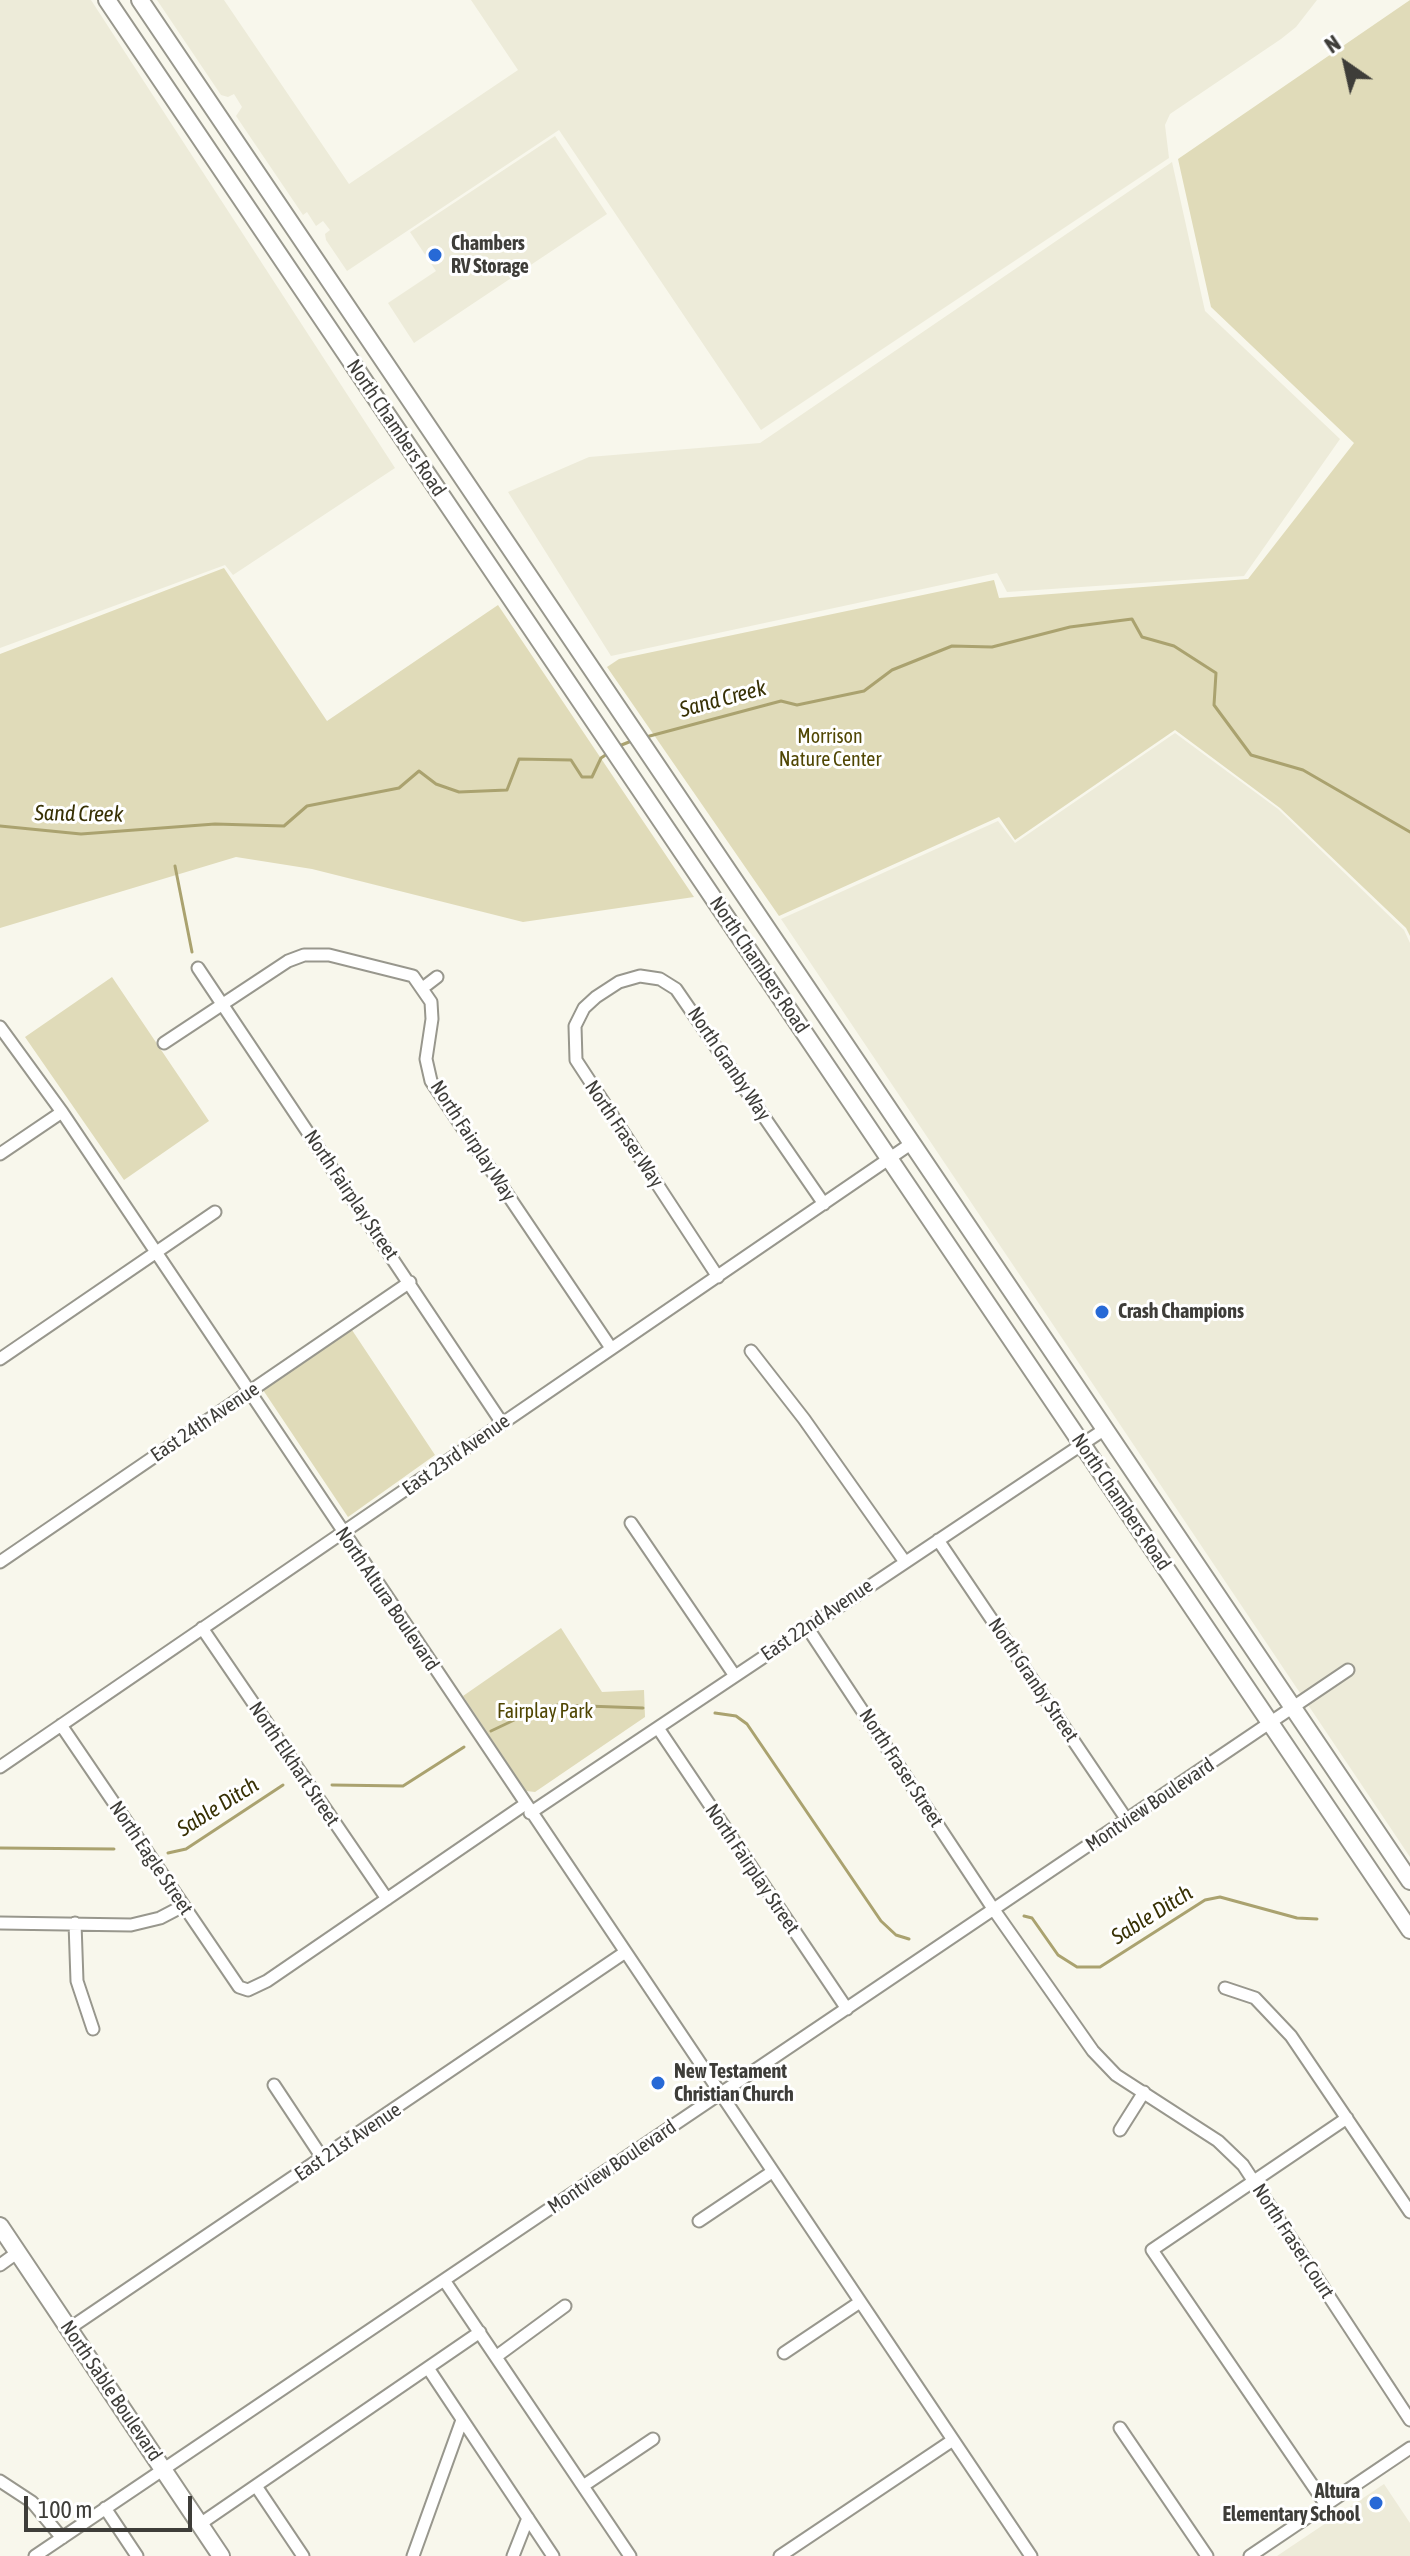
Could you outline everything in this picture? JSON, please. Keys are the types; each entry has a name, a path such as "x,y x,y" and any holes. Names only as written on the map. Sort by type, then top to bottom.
{"main road":[{"name":"North Chambers Road","path":"107,0 1410,1930"},
{"name":"North Chambers Road","path":"140,0 1410,1881"},
{"path":"193,129 217,116"},
{"path":"525,618 547,602"},
{"name":"North Sable Boulevard","path":"0,2226 221,2556"}],"street":[{"path":"164,1043 288,961 312,954 405,971 424,987 437,977"},
{"name":"North Fairplay Street","path":"198,968 502,1423"},
{"name":"North Granby Way","path":"605,990 640,976 660,979 676,989 824,1204"},
{"name":"North Fairplay Way","path":"424,987 433,1011 426,1059 431,1081 611,1348"},
{"name":"North Fraser Way","path":"605,990 588,1003 577,1020 573,1047 576,1060 718,1277"},
{"name":"North Altura Boulevard","path":"0,1027 62,1112 1031,2556"},
{"path":"0,1154 62,1112"},
{"name":"East 23rd Avenue","path":"0,1767 912,1143"},
{"path":"0,1359 215,1212"},
{"name":"East 24th Avenue","path":"0,1562 410,1282"},
{"path":"751,1351 804,1419 905,1562"},
{"name":"East 22nd Avenue","path":"242,1989 253,1989 267,1981 387,1899 658,1728 1105,1429"},
{"path":"631,1523 735,1676"},
{"name":"North Granby Street","path":"938,1540 1127,1820"},
{"name":"North Fraser Street","path":"807,1627 994,1910"},
{"name":"North Elkhart Street","path":"202,1628 387,1899"},
{"name":"Montview Boulevard","path":"35,2556 1348,1670"},
{"name":"North Eagle Street","path":"61,1725 242,1989"},
{"name":"North Fairplay Street","path":"658,1728 847,2009"},
{"path":"0,1923 146,1923 183,1906"},
{"name":"North Fraser Court","path":"994,1910 1102,2061 1235,2156 1410,2420"},
{"path":"75,1923 77,1981 93,2029"},
{"name":"East 21st Avenue","path":"70,2328 624,1953"},
{"path":"1225,1988 1248,1994 1274,2016 1410,2212"},
{"path":"274,2085 323,2159"},
{"path":"1120,2130 1144,2092"},
{"path":"1326,2505 1152,2250 1347,2118"},
{"path":"699,2221 772,2172"},
{"path":"0,2265 18,2252"},
{"path":"444,2280 630,2556"},
{"path":"784,2353 860,2302"},
{"path":"497,2356 565,2306"},
{"path":"200,2524 480,2332"},
{"path":"428,2368 553,2556"},
{"path":"413,2556 462,2420"},
{"path":"1120,2428 1207,2556"},
{"path":"583,2486 653,2439"},
{"path":"780,2556 953,2440"},
{"path":"1250,2556 1410,2448"},
{"path":"0,2481 32,2502 62,2538"},
{"path":"256,2486 303,2556"},
{"path":"105,2508 137,2556"},
{"path":"513,2556 528,2518"}],"shaded area":[{"path":"0,0 91,0 395,468 233,575 225,565 0,648"},
{"path":"157,0 224,0 349,184 518,70 471,0 1317,0 1296,27 1281,39 1170,114 1165,125 1169,158 761,430 559,130 347,271 326,240 325,234 330,230 323,221 316,226 307,212 303,215 236,116 242,107 234,94 228,97 221,95"},
{"path":"555,136 607,214 414,343 388,303 436,271 410,232"},
{"path":"1172,162 1205,311 1340,439 1244,576 1007,592 997,573 611,656 508,492 589,457 760,443"},
{"path":"1175,733 1278,809 1404,930 1410,943 1410,1857 781,919 998,821 1015,843"},
{"name":"Altura Elementary School","path":"1384,2484 1410,2523 1410,2556 1277,2556"}],"green space":[{"name":"Morrison Nature Center","path":"1410,0 1410,936 1406,928 1280,808 1175,730 1015,840 999,817 779,916 607,667 619,659 994,580 999,598 1248,579 1354,443 1211,307 1178,159"},
{"path":"224,568 327,721 498,605 694,897 523,922 312,869 236,857 0,928 0,654"},
{"path":"112,977 209,1121 124,1180 25,1037"},
{"path":"352,1330 435,1455 348,1517 263,1390"},
{"name":"Fairplay Park","path":"561,1628 602,1692 644,1690 645,1717 535,1792 526,1791 463,1696"}],"waterway":[{"name":"Sand Creek","path":"646,737 781,701 797,705 864,691 892,670 952,646 992,647 1070,627 1132,619 1142,637 1174,646 1216,673 1214,705 1251,755 1303,770 1410,832"},
{"name":"Sand Creek","path":"619,746 634,740"},
{"name":"Sand Creek","path":"0,826 81,834 215,824 284,826 307,806 399,788 419,771 436,784 459,792 507,790 519,759 571,760 582,777 592,777 601,758 610,752"},
{"path":"175,866 192,952"},
{"name":"Sable Ditch","path":"491,1731 531,1712 558,1705 643,1708"},
{"name":"Sable Ditch","path":"715,1713 736,1716 747,1724 881,1921 896,1935 909,1939"},
{"name":"Sable Ditch","path":"332,1785 403,1786 464,1747"},
{"name":"Sable Ditch","path":"168,1853 186,1849 283,1785"},
{"name":"Sable Ditch","path":"0,1848 114,1849"},
{"name":"Sable Ditch","path":"1024,1916 1032,1918 1058,1955 1077,1967 1100,1967 1205,1900 1220,1897 1297,1918 1317,1919"}],"place":[{"name":"Chambers RV Storage","path":"435,255"},
{"name":"Crash Champions","path":"1102,1312"},
{"name":"New Testament Christian Church","path":"658,2083"},
{"name":"Altura Elementary School","path":"1376,2503"}]}
